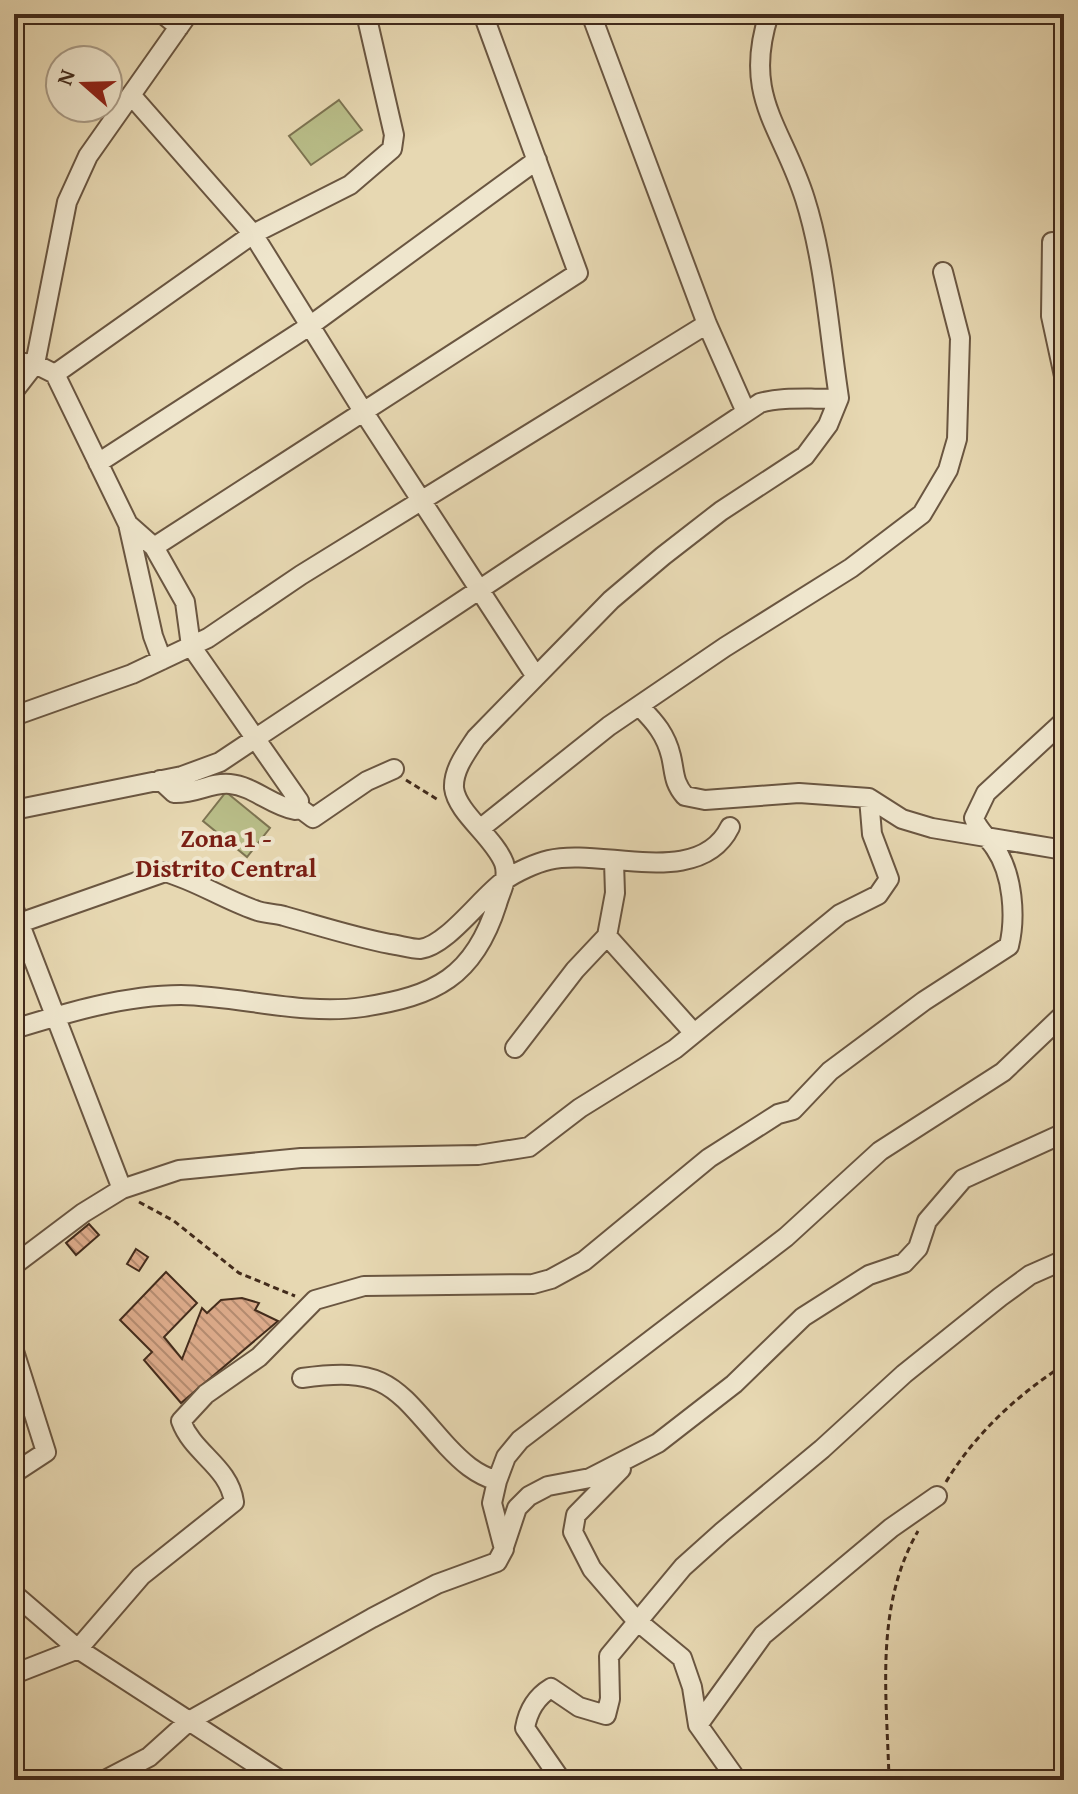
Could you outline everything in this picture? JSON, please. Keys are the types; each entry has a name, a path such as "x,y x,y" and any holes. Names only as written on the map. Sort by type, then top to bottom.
{"street":[{"path":"14,391 35,364 67,202 88,156 183,20 163,14"},
{"path":"55,374 253,234 350,185 392,149 394,135 366,14"},
{"path":"154,547 578,273 483,14"},
{"path":"591,14 707,324 746,412"},
{"path":"14,1029 56,1016 144,998 180,995 348,1010 394,1003 431,989 466,968 487,932 506,879 505,865 481,828 459,802 454,786 459,765 476,738 611,600 721,511 805,456 828,425 839,398 805,199 760,93 758,61 769,14"},
{"path":"131,95 253,234 363,411 535,675"},
{"path":"98,463 311,325 537,160"},
{"path":"1052,242 1051,316 1064,376"},
{"path":"481,828 539,779 725,647 840,576 922,514 948,470 957,439 960,338 943,272"},
{"path":"14,716 132,674 191,646 707,324"},
{"path":"14,362 35,364 55,374 128,524 153,636 162,660"},
{"path":"14,810 160,780 220,762 746,412 773,400 800,402 839,398"},
{"path":"128,524 154,547 185,602 191,646 253,739 295,791 299,801 295,810 278,807 233,784 213,785 193,794 174,793 160,780"},
{"path":"641,708 660,728 671,756 674,782 685,796 705,800 799,793 869,798 917,824 1064,850"},
{"path":"14,1674 78,1649 141,1576 224,1514 234,1502 232,1485 194,1446 181,1421 206,1394 259,1357 315,1300 364,1286 533,1284 551,1279 584,1261 709,1158 778,1114 793,1110 830,1071 924,1001 1009,946 1012,905 1003,862 974,818 986,793 1064,721"},
{"path":"297,806 313,818 367,781 394,769"},
{"path":"14,1265 83,1213 122,1189 179,1170 301,1158 478,1155 529,1147 580,1108 675,1049 840,914 878,895 889,879 872,834 869,798"},
{"path":"122,1189 16,919 165,872 191,879 257,911 348,937 422,949 446,935 506,879 547,860 577,856 614,862 658,863 698,856 724,840 730,827"},
{"path":"515,1048 575,970 607,936 615,893 614,862"},
{"path":"607,936 693,1032"},
{"path":"504,1549 492,1503 506,1457 520,1440 786,1237 880,1151 1003,1072 1064,1014"},
{"path":"105,1780 149,1757 189,1721 437,1584 497,1562 517,1508 529,1496 548,1486 590,1478 629,1461 679,1429 734,1384 803,1317 869,1275 904,1263 918,1248 927,1221 963,1179 1064,1133"},
{"path":"561,1780 525,1728 527,1715 541,1694 551,1688 579,1707 606,1715 610,1699 609,1656 683,1567 904,1374 1030,1275 1064,1260"},
{"path":"14,1351 46,1452 14,1473"},
{"path":"302,1378 342,1373 393,1386 464,1464 497,1481"},
{"path":"629,1461 576,1515 573,1532 592,1569 636,1620 682,1658 692,1687 698,1725 737,1780"},
{"path":"698,1725 763,1635 891,1528 937,1496"},
{"path":"14,1594 78,1649 280,1780"}],"path":[{"path":"394,769 448,805 459,802"},
{"path":"122,1189 147,1208 174,1221 239,1273 277,1291 315,1300"},
{"path":"937,1496 959,1460 994,1422 1064,1365"},
{"path":"889,1780 885,1652 888,1617 900,1573 922,1524"}],"green space":[{"path":"339,100 362,130 311,165 289,136"},
{"path":"226,792 270,828 247,857 203,821"}],"building":[{"path":"89,1224 99,1235 76,1255 66,1243"},
{"path":"136,1249 148,1257 139,1271 127,1264"},
{"path":"166,1272 197,1303 164,1337 182,1359 202,1308 207,1313 221,1300 242,1298 259,1303 255,1310 278,1321 181,1403 144,1360 152,1352 120,1320"}],"district":[{"name":"Zona 1 - Distrito Central","path":"226,852"}]}
